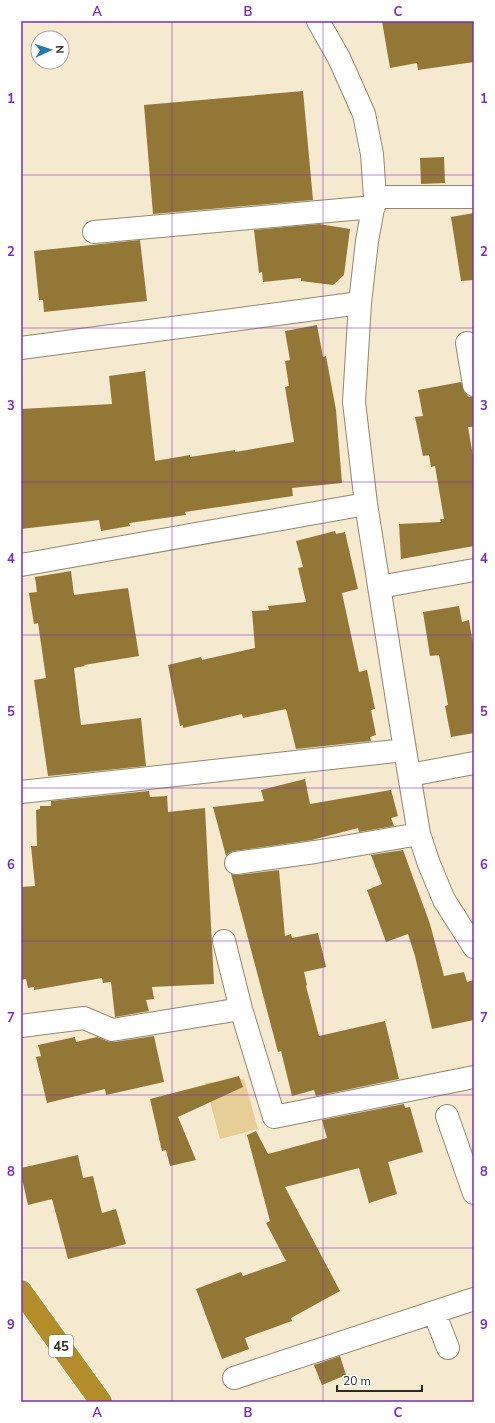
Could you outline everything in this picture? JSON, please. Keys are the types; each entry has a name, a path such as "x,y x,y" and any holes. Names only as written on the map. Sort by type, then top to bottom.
{"highway":[{"name":"45","path":"21,1291 101,1402"}],"street":[{"path":"318,21 339,58 364,114 372,154 374,202 367,241 360,303 354,402 366,504 419,834 444,900 474,947"},
{"path":"94,232 374,202 474,197"},
{"path":"21,348 360,303"},
{"path":"467,343 474,385"},
{"path":"21,565 366,504"},
{"path":"379,587 474,570"},
{"path":"21,792 405,750"},
{"path":"410,775 474,763"},
{"path":"236,862 315,852 419,834"},
{"path":"224,940 241,1009 274,1117 474,1077"},
{"path":"21,1026 84,1018 112,1030 241,1009"},
{"path":"447,1116 474,1193"},
{"path":"234,1378 474,1299"},
{"path":"434,1312 448,1348"}],"shaded area":[{"path":"244,1079 258,1129 220,1139 205,1083"}],"building":[{"path":"382,21 474,21 474,62 418,70 417,63 390,68"},
{"path":"303,91 313,200 153,214 144,105"},
{"path":"444,157 445,183 421,184 420,158"},
{"path":"474,213 474,280 461,281 451,217"},
{"path":"319,224 350,229 344,275 333,285 301,281 301,278 263,282 262,272 259,273 254,230"},
{"path":"140,240 147,301 44,312 43,300 39,300 34,251"},
{"path":"317,325 323,357 326,356 336,410 342,483 292,488 293,496 185,512 186,515 129,523 130,526 101,531 99,520 21,529 21,409 112,404 109,376 145,371 155,461 190,455 190,457 235,450 235,452 294,442 285,387 289,386 285,361 290,360 285,331"},
{"path":"461,382 465,393 469,397 474,397 474,427 468,427 474,462 474,546 401,559 399,524 441,522 440,519 444,519 435,466 431,467 429,455 423,456 415,417 423,416 418,390"},
{"path":"335,531 336,534 345,532 358,589 342,593 359,672 367,670 375,709 371,710 376,735 370,737 371,741 296,749 286,709 243,718 242,714 183,728 183,725 180,726 168,665 201,657 202,660 255,648 252,611 269,610 268,606 306,602 298,568 303,567 296,541"},
{"path":"71,571 74,595 128,588 139,656 74,668 81,725 141,718 146,766 48,776 34,680 46,678 38,623 34,624 29,593 37,592 35,577"},
{"path":"459,606 462,622 469,620 474,650 474,733 451,737 445,706 448,705 439,655 430,656 423,612"},
{"path":"305,779 310,804 391,790 398,816 391,818 394,826 359,832 358,828 312,840 234,851 226,856 213,807 264,801 261,790"},
{"path":"149,791 150,797 167,796 168,812 205,808 214,984 152,987 154,999 146,1000 149,1011 115,1017 111,982 103,983 102,978 34,990 34,987 28,988 26,979 21,980 21,887 35,886 31,846 37,846 36,810 40,809 40,806 51,806 51,801"},
{"path":"403,850 430,924 444,976 464,972 467,982 474,980 474,1020 432,1029 415,956 408,934 386,942 367,890 382,884 371,855"},
{"path":"279,870 285,936 291,934 292,938 318,933 326,967 304,972 306,986 319,1036 385,1021 399,1079 316,1096 314,1090 292,1096 281,1051 278,1052 231,874 238,875"},
{"path":"154,1036 164,1082 106,1095 105,1089 47,1103 36,1057 41,1056 38,1045 75,1037 76,1042 97,1037 114,1042"},
{"path":"239,1076 243,1087 178,1117 196,1160 170,1166 166,1150 162,1151 150,1099"},
{"path":"404,1104 405,1108 410,1107 423,1152 388,1162 397,1194 369,1203 359,1168 285,1187 340,1291 291,1318 292,1321 245,1338 249,1349 222,1359 196,1289 241,1272 243,1276 286,1261 266,1223 270,1221 247,1135 256,1131 268,1154 327,1138 322,1120"},
{"path":"78,1155 83,1178 93,1176 102,1213 116,1209 126,1244 68,1259 52,1199 28,1205 21,1168"},
{"path":"340,1356 346,1375 322,1385 314,1365"}]}
